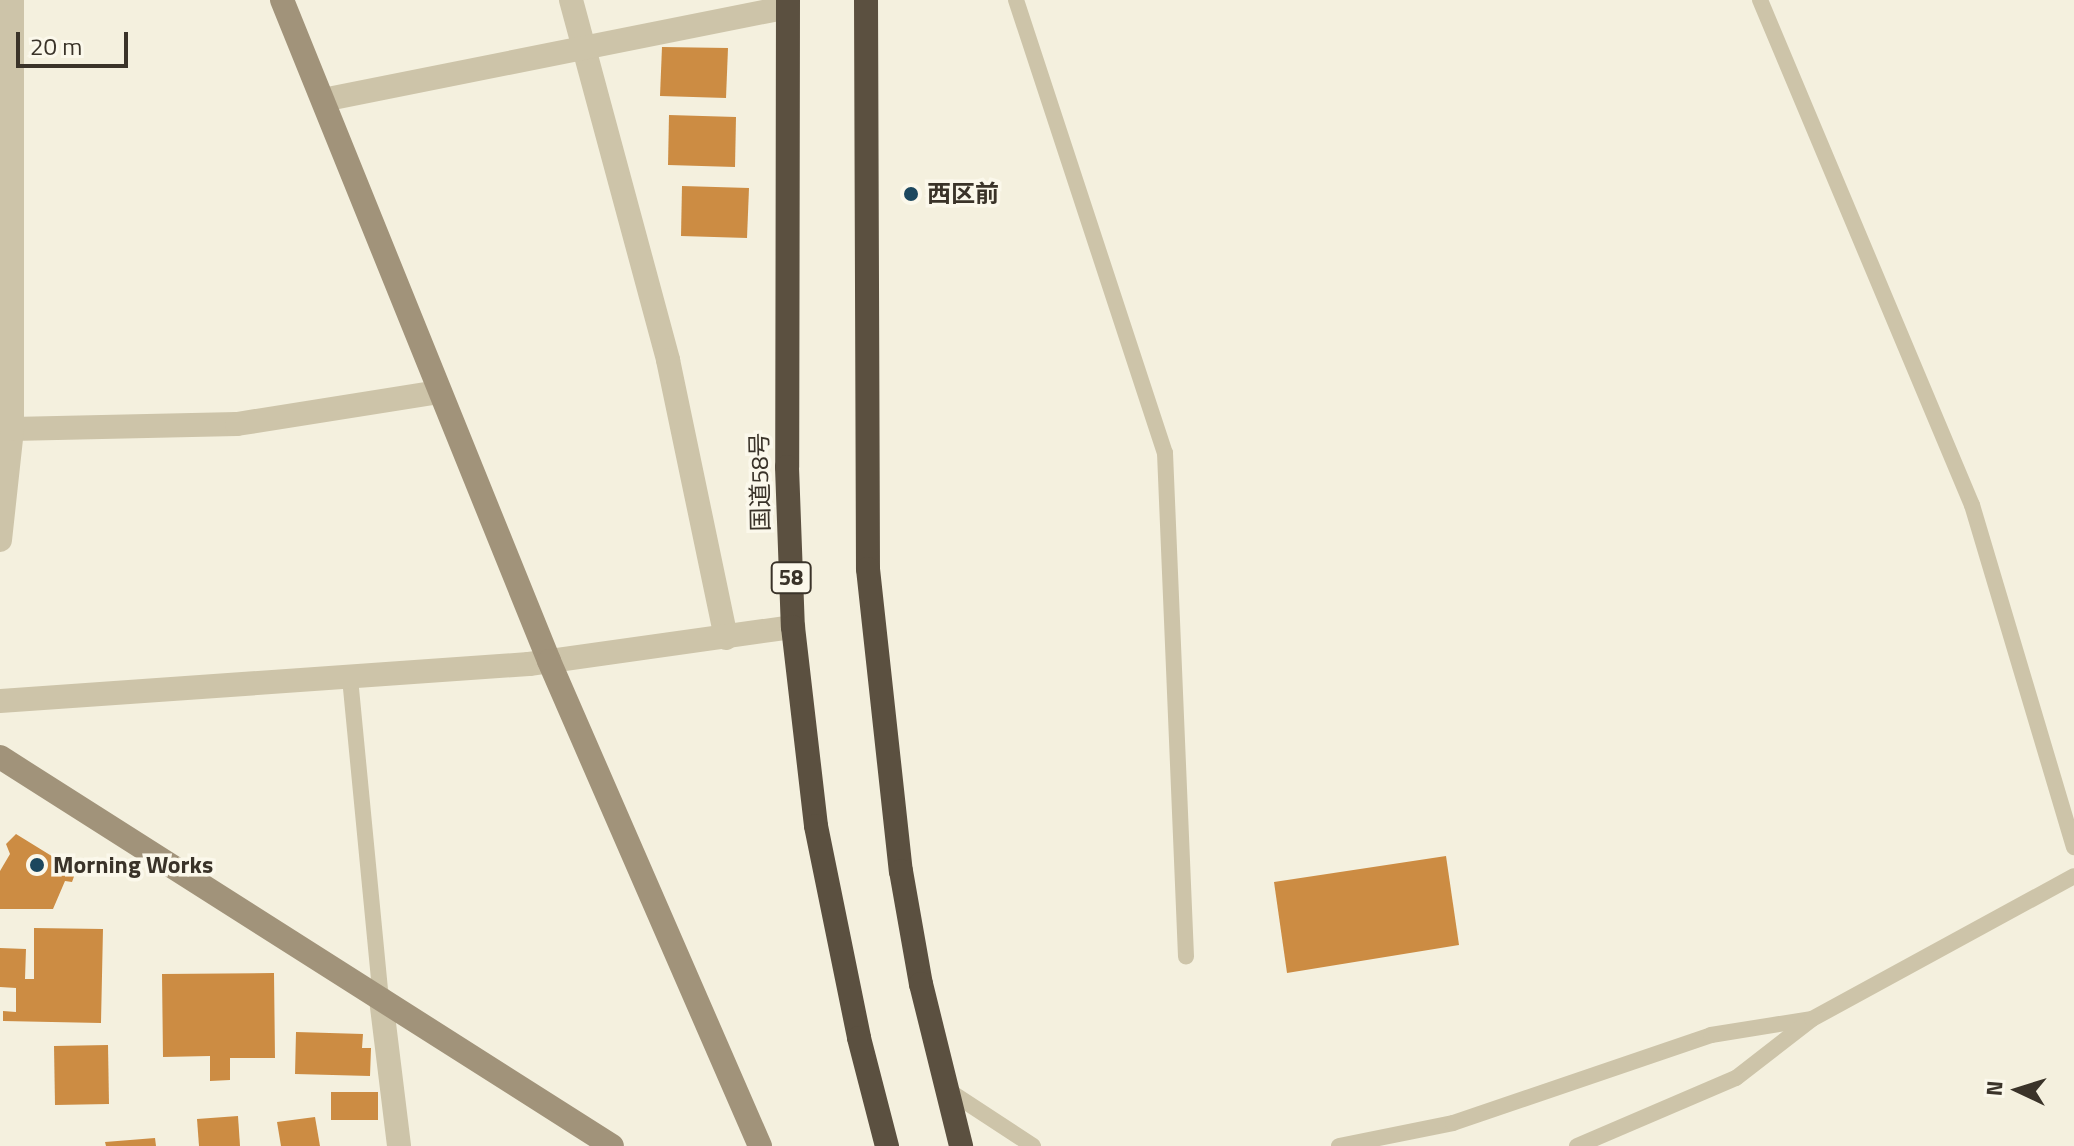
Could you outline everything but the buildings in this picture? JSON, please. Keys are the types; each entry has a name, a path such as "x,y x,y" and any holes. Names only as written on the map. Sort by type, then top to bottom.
{"highway":[{"path":"866,0 868,569 901,871 946,1089 961,1146"},
{"name":"国道58号","path":"788,4 787,467 793,627 816,826 859,1038 887,1146"}],"street":[{"path":"0,540 12,429 7,198 12,0"},
{"path":"282,0 549,661 760,1146"},
{"path":"571,0 587,47 668,360 726,638"},
{"path":"323,100 788,4"},
{"path":"12,429 237,424 439,392"},
{"path":"0,701 350,678 549,661 793,627"},
{"path":"0,757 612,1146"},
{"path":"381,999 399,1146"}],"lane":[{"path":"1016,0 1165,453 1186,957"},
{"path":"1760,0 1972,505 2074,847"},
{"path":"350,678 381,999"},
{"path":"1577,1146 1736,1078 1812,1019 2074,876"},
{"path":"1339,1146 1453,1123 1711,1035 1812,1019"},
{"path":"946,1089 1033,1146"}],"place":[{"name":"西区前","path":"911,194"},
{"name":"Morning Works","path":"37,865"}]}
